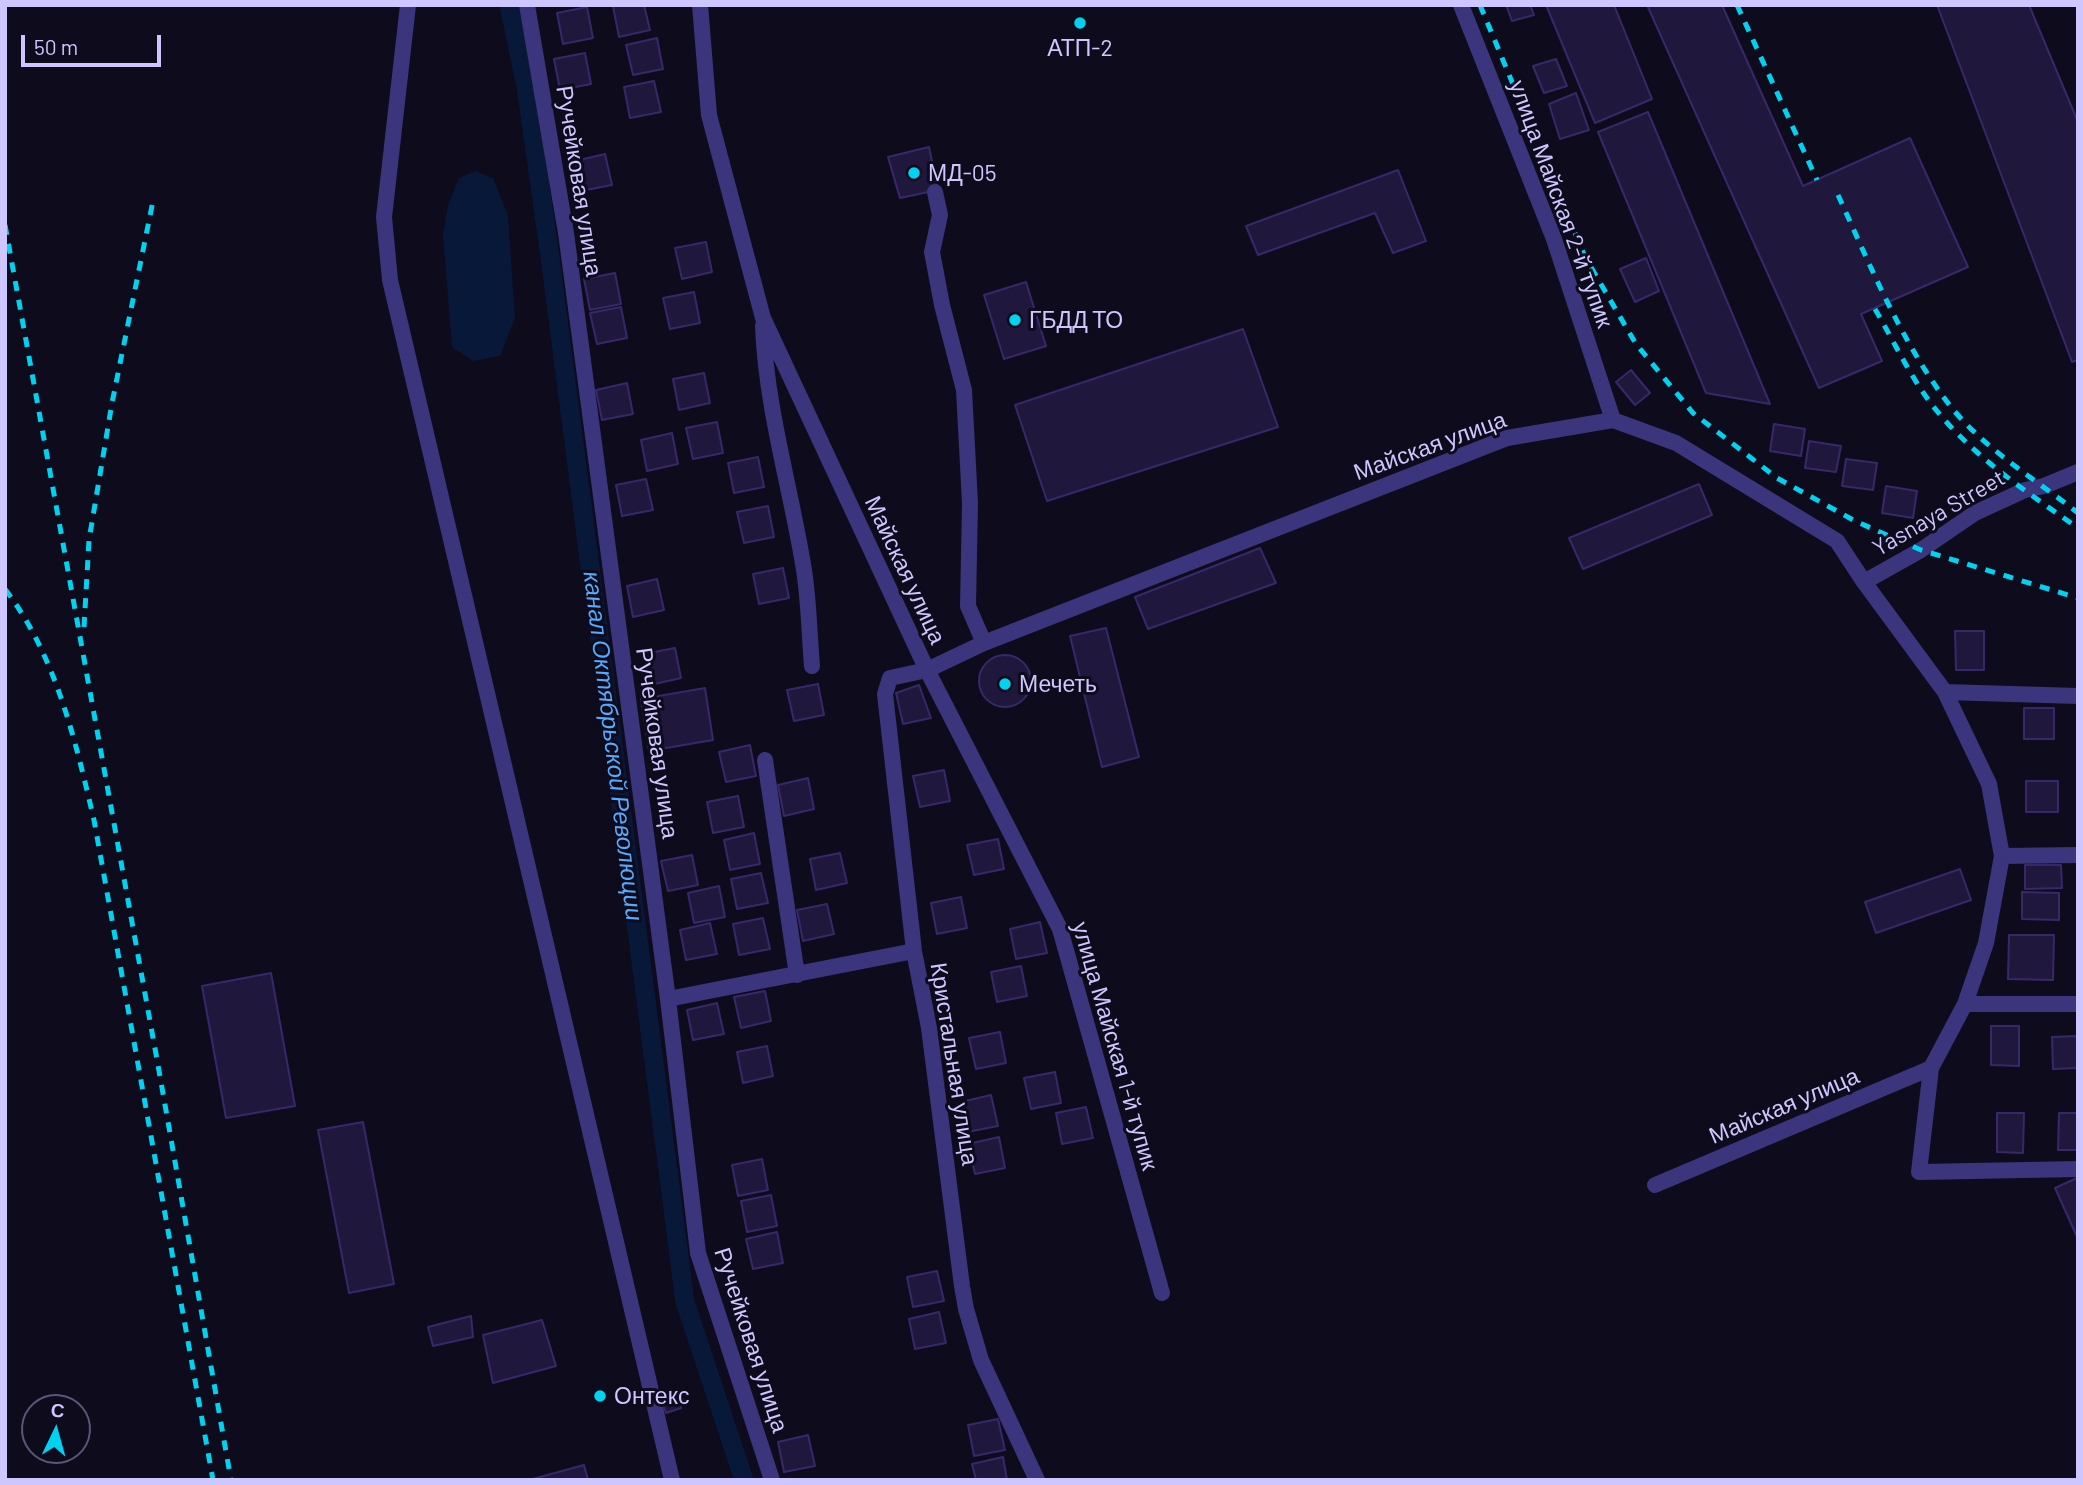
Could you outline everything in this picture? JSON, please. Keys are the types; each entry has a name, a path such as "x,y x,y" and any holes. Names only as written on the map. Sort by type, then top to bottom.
{"street":[{"path":"408,5 384,217 390,280 672,1480"},
{"name":"Ручейковая улица","path":"527,5 566,233 668,999 698,1253 772,1480"},
{"name":"Майская улица","path":"700,5 709,115 762,318 926,670 984,643 1507,438 1613,420 1676,443 1837,541 1945,692 1989,784 2001,856 1986,943 1965,1004 1931,1068 1919,1172 2078,1169"},
{"name":"улица Майская 2-й тупик","path":"1461,5 1554,239 1613,420"},
{"path":"934,192 940,215 932,252 942,306 964,390 970,503 968,606 984,643"},
{"name":"Майская улица","path":"762,318 764,361 804,567 812,666"},
{"name":"Yasnaya Street","path":"1864,582 1921,550 1975,513 2025,490 2044,486 2078,472"},
{"name":"Кристальная улица","path":"926,670 890,678 886,694 914,951 929,1028 966,1309 981,1360 1037,1480"},
{"name":"улица Майская 1-й тупик","path":"926,670 1060,929 1162,1293"},
{"path":"1945,692 2078,696"},
{"path":"765,760 797,975"},
{"path":"2001,856 2078,855"},
{"path":"668,999 914,951"},
{"path":"1965,1004 2078,1004"},
{"name":"Майская улица","path":"1655,1185 1931,1068"}],"water":[{"path":"475,171 493,178 508,216 515,318 500,356 473,361 452,347 443,235 448,205 459,178"}],"building":[{"path":"644,5 650,30 619,37 613,6"},
{"path":"1506,5 1530,5 1534,15 1512,21"},
{"path":"1546,5 1614,5 1652,99 1595,123"},
{"path":"1647,5 1722,5 1803,186 1910,138 1968,267 1861,314 1882,361 1819,388"},
{"path":"1937,5 2029,5 2078,122 2078,360 2072,362"},
{"path":"587,7 593,38 563,44 557,13"},
{"path":"657,38 663,69 633,75 626,45"},
{"path":"585,53 591,84 560,90 554,59"},
{"path":"1556,59 1567,86 1544,93 1533,66"},
{"path":"654,81 661,112 630,118 624,87"},
{"path":"1576,93 1589,130 1560,139 1549,104"},
{"path":"1648,112 1770,404 1706,393 1598,132"},
{"name":"МД-05","path":"929,147 938,190 900,198 888,157"},
{"path":"605,154 612,185 581,191 575,161"},
{"path":"1398,170 1426,241 1393,253 1375,213 1258,255 1246,226"},
{"path":"706,242 712,272 682,279 675,248"},
{"path":"1646,258 1659,291 1635,302 1620,269"},
{"path":"615,273 621,304 590,310 584,279"},
{"name":"ГБДД ТО","path":"1026,282 1046,346 1004,359 984,295"},
{"path":"694,292 700,323 670,329 663,298"},
{"path":"621,307 627,338 597,344 590,313"},
{"path":"1243,329 1278,427 1047,501 1015,405"},
{"path":"1631,370 1650,393 1635,405 1616,382"},
{"path":"704,373 710,403 679,410 673,379"},
{"path":"627,383 633,414 602,420 596,390"},
{"path":"717,422 723,453 693,459 686,428"},
{"path":"1774,424 1805,429 1801,456 1770,451"},
{"path":"672,433 678,464 647,471 641,440"},
{"path":"1809,441 1841,446 1836,472 1805,468"},
{"path":"758,457 764,487 734,493 728,463"},
{"path":"1846,459 1877,463 1873,490 1842,486"},
{"path":"646,479 653,510 622,516 616,485"},
{"path":"1699,484 1712,515 1583,569 1569,538"},
{"path":"1886,486 1917,491 1913,518 1882,513"},
{"path":"768,506 774,537 744,543 737,512"},
{"path":"1260,548 1276,583 1148,629 1135,597"},
{"path":"783,568 789,598 759,604 753,574"},
{"path":"657,579 664,610 633,617 627,586"},
{"path":"1106,628 1139,757 1102,767 1070,636"},
{"path":"1955,631 1984,631 1984,670 1956,670"},
{"path":"675,648 681,678 650,685 644,654"},
{"name":"Мечеть","path":"1005,655 1015,657 1023,663 1029,671 1029,691 1023,699 1015,705 1005,707 995,705 987,699 981,691 979,681 981,671 987,663 995,657"},
{"path":"818,684 824,715 794,721 787,690"},
{"path":"919,685 931,718 903,724 896,693"},
{"path":"705,688 713,740 649,751 641,699"},
{"path":"2024,708 2054,708 2054,739 2024,739"},
{"path":"750,745 756,776 726,782 719,752"},
{"path":"944,770 950,801 920,807 913,776"},
{"path":"808,778 814,809 784,816 778,785"},
{"path":"2026,781 2058,781 2058,812 2026,812"},
{"path":"738,796 744,827 713,833 707,802"},
{"path":"754,833 760,864 730,870 724,840"},
{"path":"998,839 1004,869 974,875 967,845"},
{"path":"840,853 847,883 816,890 810,859"},
{"path":"692,855 698,885 668,891 661,861"},
{"path":"2025,865 2061,865 2062,888 2025,889"},
{"path":"1960,869 1971,900 1876,933 1865,902"},
{"path":"761,873 768,903 737,909 731,879"},
{"path":"719,886 725,917 694,923 688,893"},
{"path":"2022,892 2059,893 2059,920 2022,919"},
{"path":"961,897 967,928 937,934 931,903"},
{"path":"827,904 834,934 803,941 797,910"},
{"path":"763,918 770,949 739,955 733,924"},
{"path":"1040,922 1047,953 1016,959 1010,929"},
{"path":"710,923 717,954 686,960 680,930"},
{"path":"2009,935 2054,935 2053,980 2008,979"},
{"path":"1021,966 1027,996 997,1002 991,972"},
{"path":"271,973 295,1106 226,1118 202,986"},
{"path":"765,991 771,1021 741,1028 734,997"},
{"path":"717,1003 724,1034 693,1040 687,1010"},
{"path":"1991,1026 2019,1026 2019,1066 1991,1065"},
{"path":"1000,1032 1006,1063 976,1069 969,1038"},
{"path":"2078,1036 2078,1068 2053,1069 2052,1037"},
{"path":"767,1046 773,1076 743,1083 737,1052"},
{"path":"1055,1072 1061,1103 1031,1109 1024,1078"},
{"path":"991,1095 998,1126 967,1132 961,1102"},
{"path":"1086,1107 1093,1138 1062,1144 1056,1113"},
{"path":"1997,1113 2024,1113 2023,1153 1997,1152"},
{"path":"2059,1113 2078,1113 2078,1150 2058,1150"},
{"path":"363,1122 394,1284 349,1293 318,1130"},
{"path":"999,1137 1005,1168 975,1174 968,1144"},
{"path":"762,1159 768,1190 738,1196 732,1165"},
{"path":"2077,1178 2078,1181 2078,1239 2055,1188"},
{"path":"771,1195 777,1226 747,1232 741,1201"},
{"path":"777,1232 783,1263 753,1269 746,1239"},
{"path":"937,1271 944,1301 913,1307 907,1277"},
{"path":"939,1312 946,1343 915,1349 909,1319"},
{"path":"471,1316 473,1337 433,1346 428,1327"},
{"path":"542,1320 556,1366 493,1383 483,1335"},
{"path":"675,1391 681,1408 666,1413 660,1397"},
{"path":"998,1419 1005,1450 974,1456 968,1425"},
{"path":"808,1435 815,1466 784,1472 778,1442"},
{"path":"1003,1457 1007,1480 976,1480 972,1464"},
{"path":"584,1465 588,1480 529,1480"}],"waterway":[{"name":"канал Октябрьской Революции","path":"509,5 526,87 550,257 685,1302 744,1480"}],"railway":[{"path":"1480,5 1585,257 1636,344 1693,413 1777,478 1855,521 1921,550 2078,598"},
{"path":"1737,5 1817,180"},
{"path":"1838,195 1902,331 1933,383 1951,407 1995,450 2078,513"},
{"path":"84,627 89,540 112,403 153,201"},
{"path":"5,225 231,1480"},
{"path":"1875,309 1913,376 1942,418 1997,469 2078,528"},
{"path":"5,589 23,615 51,670 71,729 94,820 213,1480"}],"place":[{"name":"АТП-2","path":"1080,23"},
{"name":"МД-05","path":"914,173"},
{"name":"ГБДД ТО","path":"1015,320"},
{"name":"Мечеть","path":"1005,684"},
{"name":"Онтекс","path":"600,1396"}]}
